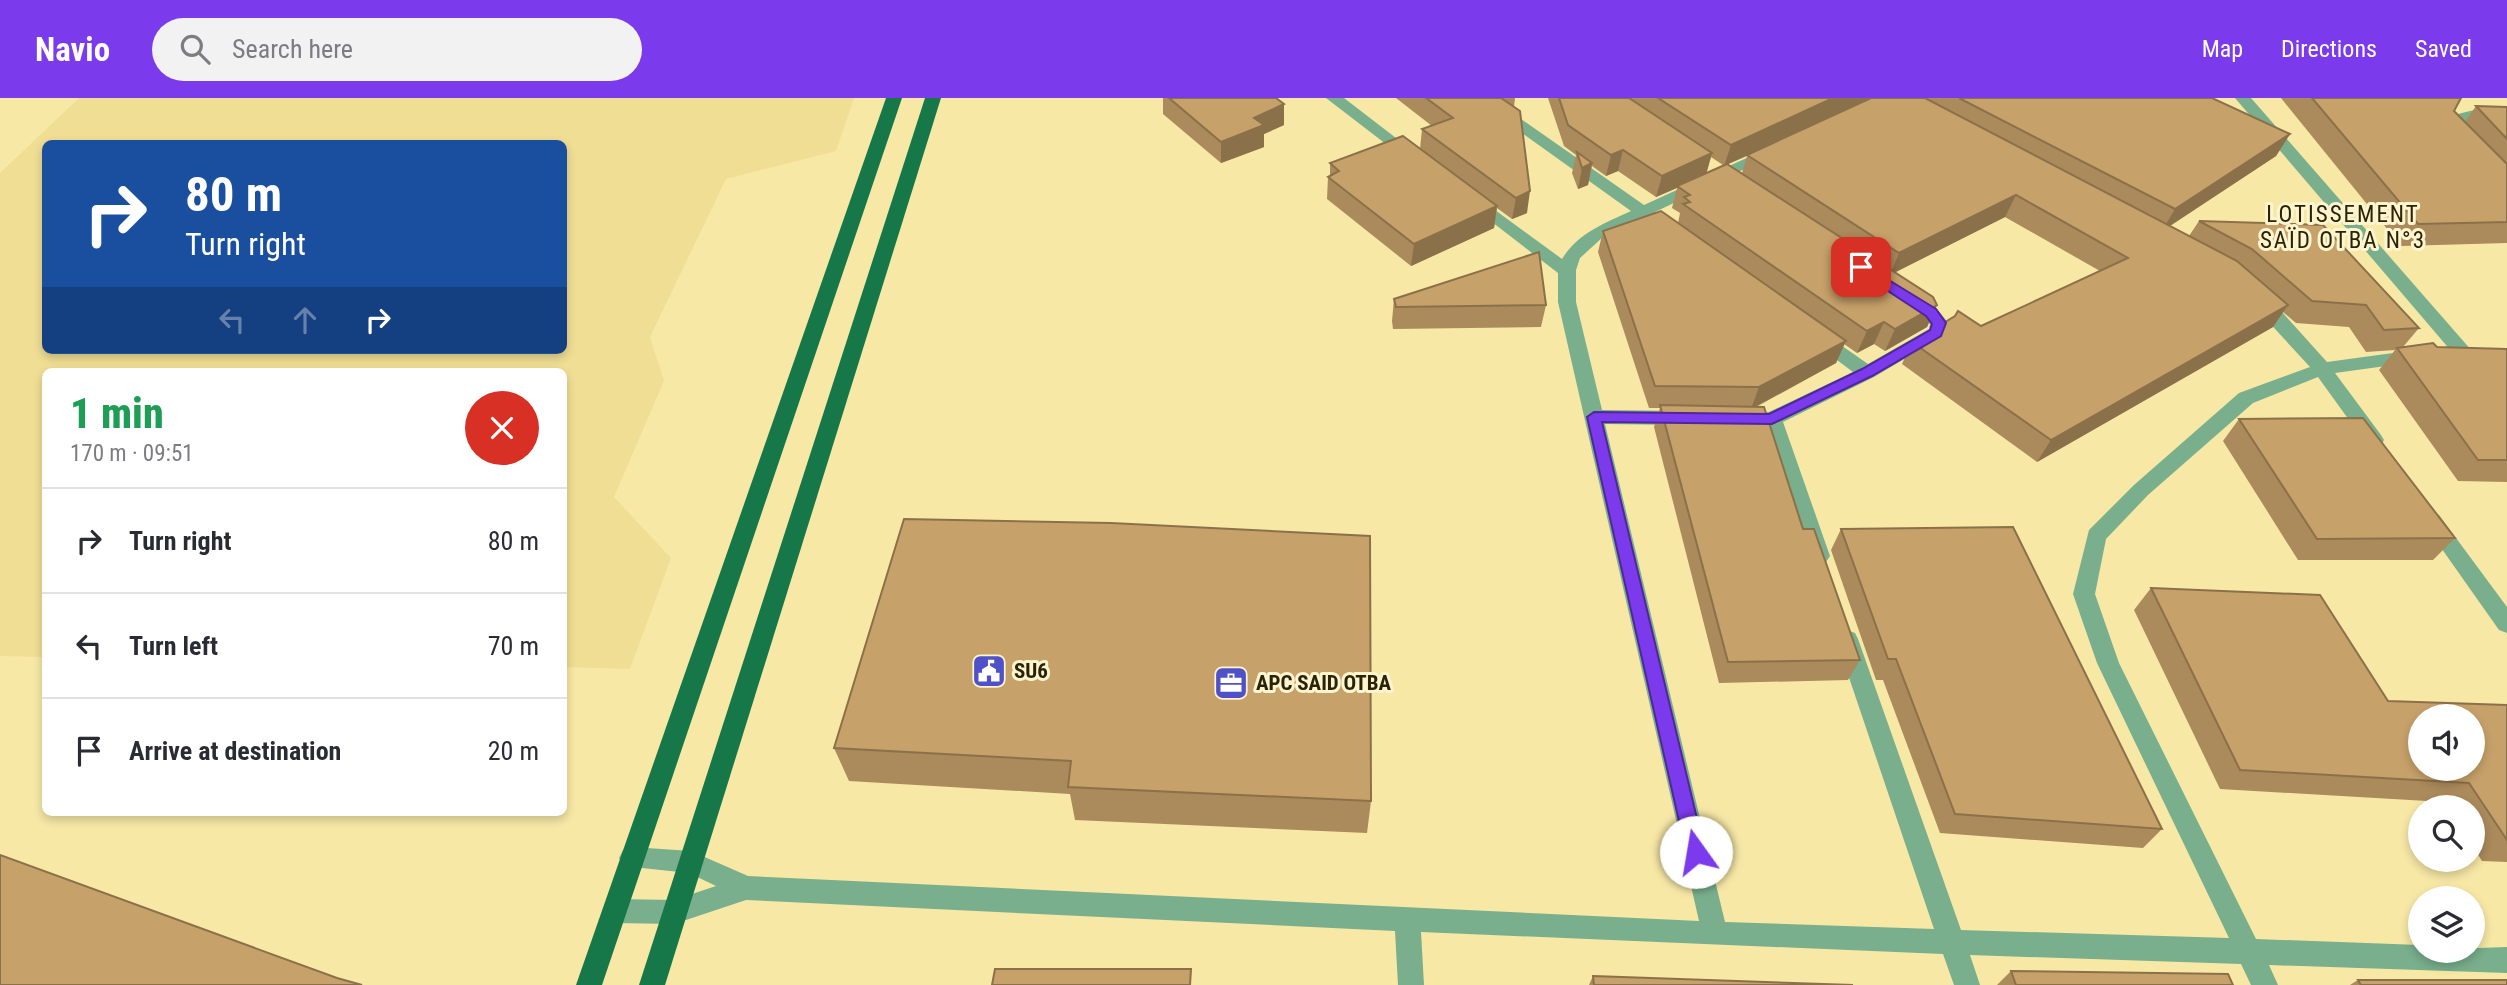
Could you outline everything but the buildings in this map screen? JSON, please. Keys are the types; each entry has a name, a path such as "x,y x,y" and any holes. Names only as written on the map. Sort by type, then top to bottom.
{"main road":[{"path":"589,985 894,98"},
{"path":"652,985 933,98"}],"street":[{"path":"1334,98 1433,172"},
{"path":"1480,98 1665,228"},
{"path":"2243,98 2475,355 2362,361 2322,369 2246,398 2141,490 2096,536 2084,594 2108,663 2265,985"},
{"path":"2465,147 2448,130 2455,119 2474,115 2507,116"},
{"path":"1715,934 1567,302 1565,270 1573,251 1597,233 1793,143"},
{"path":"1698,160 1744,191"},
{"path":"1455,188 1565,270"},
{"path":"2240,285 2278,318 2322,369 2387,458"},
{"path":"1594,417 1772,419 1867,373 1937,332 1939,323 1931,313 1896,290"},
{"path":"1800,324 1867,373"},
{"path":"1772,419 1825,575"},
{"path":"2419,502 2507,624"},
{"path":"1839,614 1967,985"},
{"path":"632,858 691,862 746,888"},
{"path":"615,911 674,912 746,888 1715,934 2507,960"},
{"path":"1407,919 1411,985"}],"shaded area":[{"path":"79,98 854,98 836,151 726,179 650,337 664,381 614,497 671,558 630,669 567,667 567,368 42,368 42,657 0,656 0,173"}],"place":[{"name":"SU6","path":"989,671"},
{"name":"APC SAID OTBA","path":"1231,683"}],"district":[{"name":"LOTISSEMENT SAÏD OTBA N°3","path":"2343,227"}],"route":[{"path":"1696,852 1594,417 1772,419 1867,373 1937,332 1939,323 1931,313 1861,267"}]}
